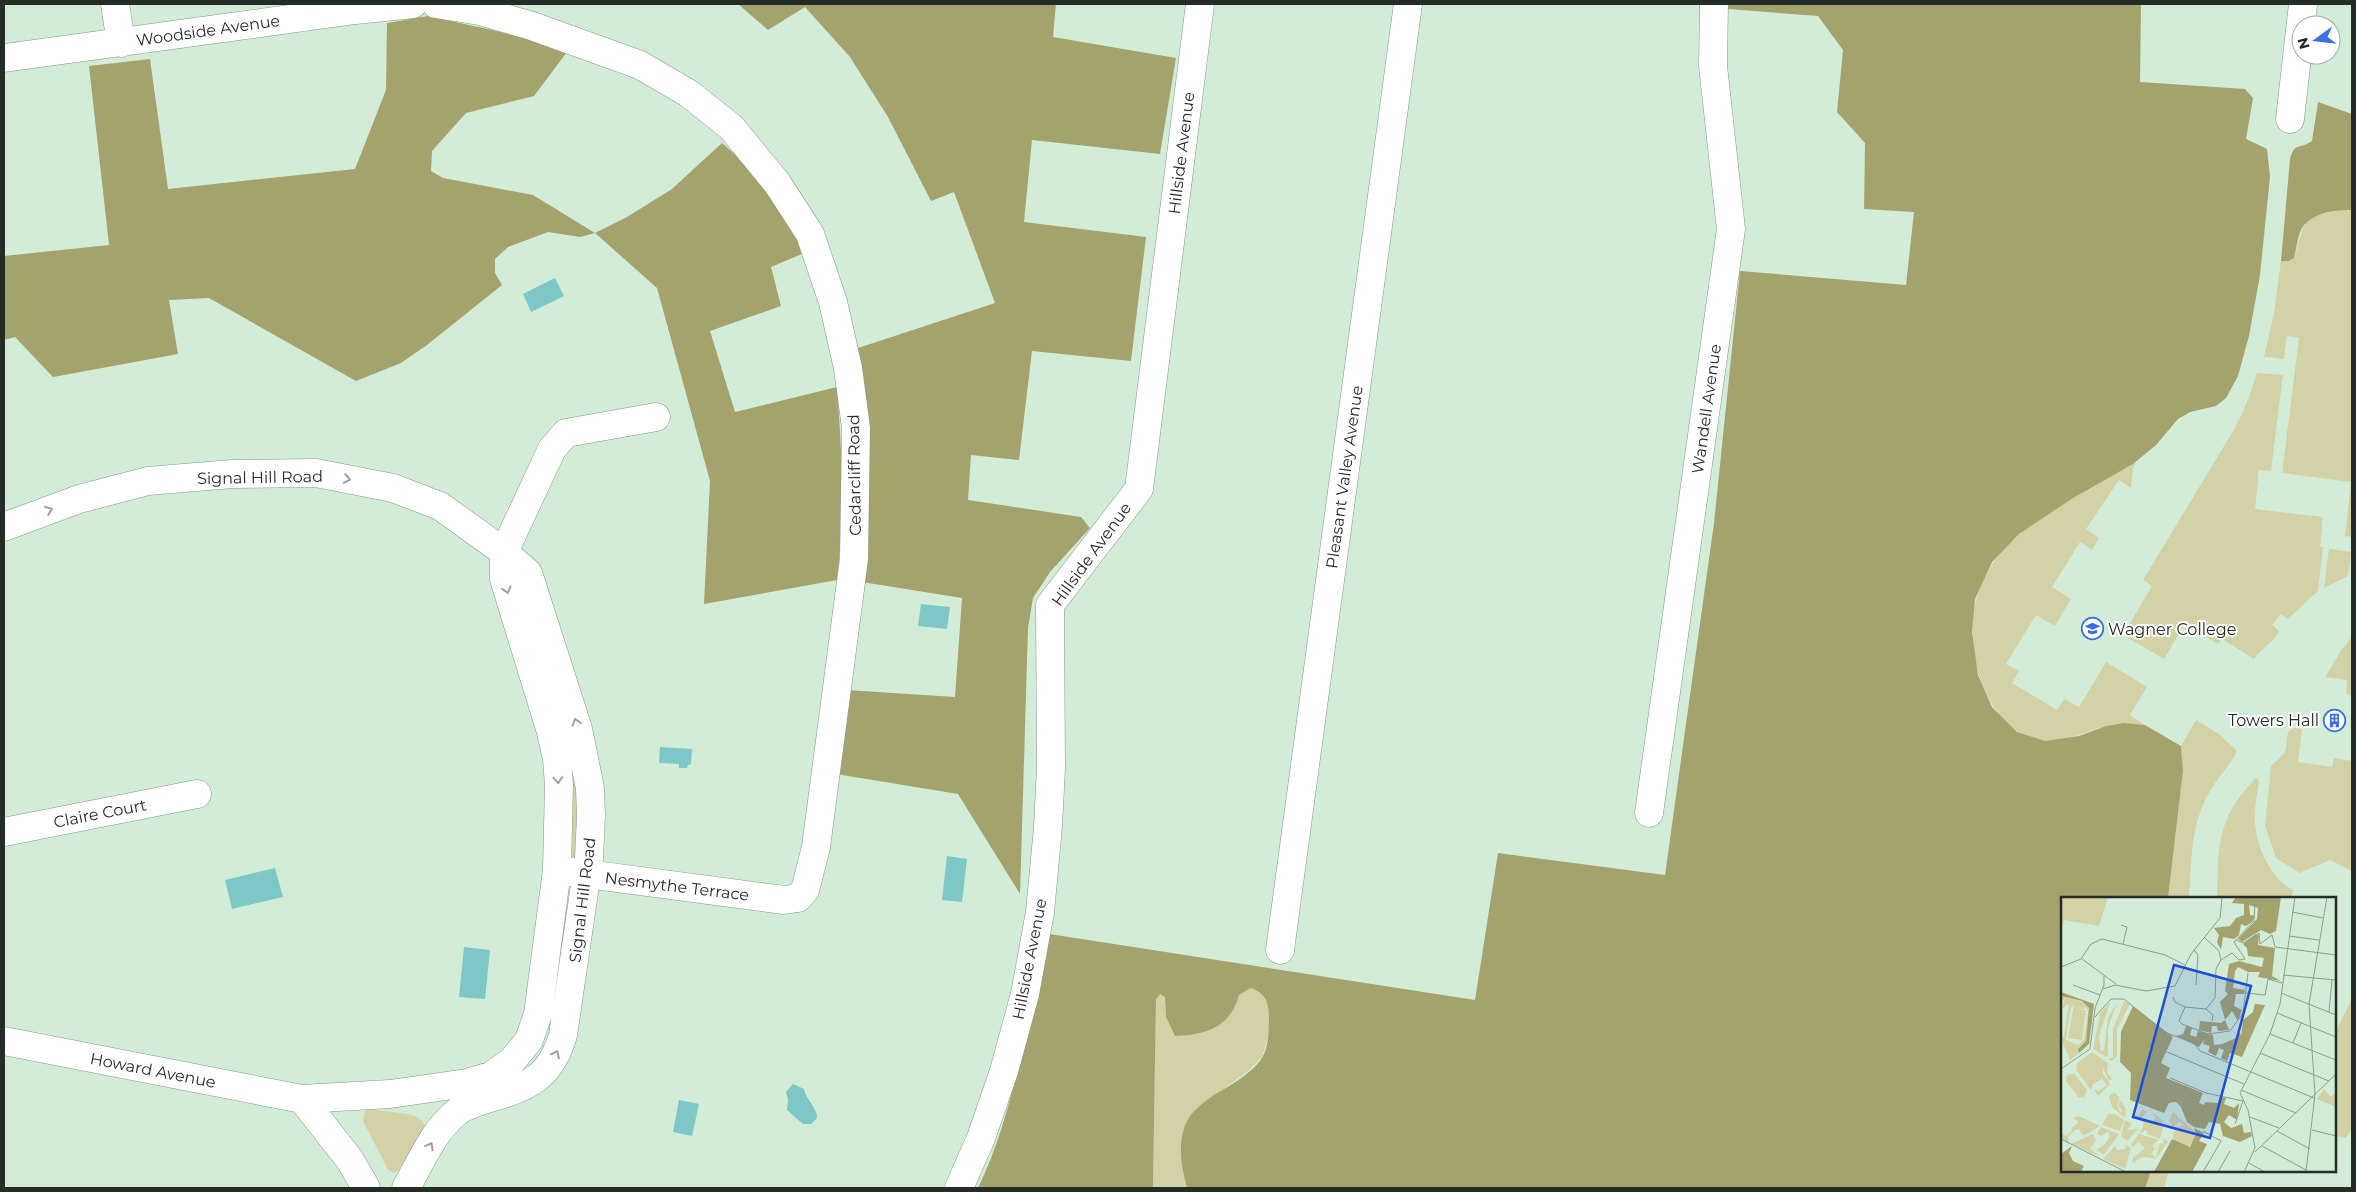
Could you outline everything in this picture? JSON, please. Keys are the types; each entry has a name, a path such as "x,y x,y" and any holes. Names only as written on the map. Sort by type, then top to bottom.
{"street":[{"path":"115,4 120,42"},
{"name":"Woodside Avenue","path":"4,58 355,10 413,4"},
{"name":"Cedarcliff Road","path":"436,4 480,11 532,26 640,65 688,93 731,127 777,183 810,234 833,302 848,368 856,428 854,559 816,847 805,890 798,898"},
{"name":"Hillside Avenue","path":"959,1188 981,1138 1004,1070 1025,994 1040,912 1048,828 1051,768 1050,605 1139,489 1200,4"},
{"name":"Pleasant Valley Avenue","path":"1280,950 1408,4"},
{"name":"Wandell Avenue","path":"1649,813 1731,229 1713,66 1714,4"},
{"path":"2290,119 2303,4"},
{"name":"Signal Hill Road","path":"406,1188 440,1128 458,1111 470,1094 512,1061 529,1040 540,1006 557,870 559,785 551,732 504,580 504,552 552,449 566,433 656,417"},
{"name":"Signal Hill Road","path":"4,527 79,499 148,482 232,474 316,473 394,488 440,506 504,552 528,573 578,729 590,788 592,816 587,874 559,1051 550,1065 535,1081 514,1091 470,1094"},
{"path":"555,754 582,748"},
{"name":"Claire Court","path":"4,832 197,794"},
{"name":"Nesmythe Terrace","path":"557,870 784,900 798,898"},
{"name":"Howard Avenue","path":"4,1041 302,1099 390,1094 470,1094"},
{"path":"302,1099 350,1160 366,1188"}],"green space":[{"path":"2339,210 2352,210 2352,537 2345,536 2351,482 2282,473 2299,338 2287,336 2284,359 2264,357 2274,313 2281,261 2289,261 2294,258 2303,230 2310,220 2316,216"},
{"path":"2257,373 2283,375 2271,471 2259,470 2255,509 2323,517 2320,547 2323,547 2318,591 2288,619 2281,614 2272,625 2279,631 2277,635 2254,659 2222,639 2218,644 2185,624 2164,659 2123,635 2152,586 2143,580 2235,428 2248,400"},
{"path":"2136,462 2133,468 2131,488 2119,480 2086,529 2099,538 2092,550 2080,542 2052,587 2071,599 2055,626 2036,615 2006,664 2019,671 2012,683 2057,710 2064,699 2079,707 2106,662 2147,687 2130,715 2145,725 2112,725 2069,738 2053,741 2035,740 2016,731 2008,724 1995,708 1985,690 1973,647 1973,620 1978,594 1988,572 2001,552 2018,535 2059,506"},
{"path":"2329,549 2351,552 2348,576 2324,588"},
{"path":"2352,637 2352,695 2346,694 2347,680 2325,677 2342,649"},
{"path":"2196,720 2219,734 2237,751 2209,793 2198,818 2193,844 2189,897 2168,897 2183,771 2181,746"},
{"path":"2294,728 2302,729 2298,762 2332,767 2334,758 2352,761 2352,871 2330,860 2300,873 2276,858 2265,826 2271,766 2285,753 2288,732"},
{"path":"577,773 582,857 574,863 568,853 571,778"},
{"path":"2256,778 2259,781 2255,816 2258,841 2266,861 2278,879 2294,891 2291,897 2217,897 2218,863 2222,834 2233,807"},
{"path":"1251,988 1261,991 1269,1004 1269,1034 1262,1057 1247,1072 1226,1087 1182,1163 1187,1188 1153,1188 1156,999 1160,993 1165,997 1166,1017 1175,1036 1197,1034 1216,1027 1223,1022 1230,1015 1239,995"},
{"path":"2352,999 2352,1128 2346,1138 2336,1136 2336,1030"},
{"path":"372,1109 414,1116 421,1119 424,1125 423,1134 416,1147 404,1165 394,1173 388,1170 363,1121 365,1111"},
{"path":"2151,1172 2169,1172 2164,1188 2145,1188"}],"shaded area":[{"path":"738,4 1056,4 1053,37 1176,58 1160,154 1032,140 1024,222 1146,237 1131,361 1032,351 1019,460 971,455 968,500 1081,517 1090,528 1050,572 1033,598 1028,628 1020,894 958,794 836,774 847,690 955,697 962,598 862,582 867,434 858,348 995,303 954,192 931,201 888,117 850,57 805,7 768,30"},
{"name":"Wagner College","path":"1728,4 2141,4 2140,82 2245,89 2253,98 2246,139 2267,149 2270,177 2260,275 2249,336 2238,376 2226,398 2216,406 2190,412 2178,419 2156,445 2133,464 2073,498 2019,534 1992,562 1975,599 1972,632 1978,675 1992,707 2017,732 2045,741 2079,736 2106,726 2124,723 2145,725 2181,746 2183,771 2168,897 2061,897 2061,1172 2151,1172 2145,1188 1187,1188 1183,1171 1181,1146 1184,1129 1189,1118 1208,1099 1239,1080 1258,1064 1266,1048 1269,1032 1268,1007 1263,995 1251,988 1239,995 1230,1015 1223,1022 1216,1027 1197,1034 1175,1036 1166,1017 1165,997 1160,994 1156,999 1153,1188 978,1188 991,1159 1011,1096 1026,1030 1043,933 1475,1000 1498,853 1665,875 1714,523 1740,271 1906,285 1914,212 1864,209 1865,143 1837,112 1843,50 1818,16 1728,9"},
{"path":"428,16 524,37 567,52 534,96 466,113 432,151 431,171 443,178 533,195 595,233 580,237 548,232 508,247 495,259 495,273 502,285 427,345 401,363 356,381 209,298 169,300 178,354 53,377 15,337 4,340 4,256 109,245 89,66 150,59 168,189 355,169 386,90 387,23"},
{"path":"2318,102 2352,114 2352,210 2329,212 2314,217 2299,235 2294,258 2289,261 2281,261 2290,159 2296,148 2312,141"},
{"path":"722,143 750,168 785,212 804,253 771,267 781,306 710,331 735,412 837,387 842,483 840,555 837,580 704,604 710,481 657,288 595,233 627,217 672,189"}],"water":[{"path":"555,278 564,296 531,312 523,294"},
{"path":"921,604 950,607 947,629 918,626"},
{"path":"660,747 692,749 691,764 687,768 679,768 679,764 659,763"},
{"path":"947,856 967,859 962,902 942,900"},
{"path":"275,868 283,897 232,909 225,880"},
{"path":"464,947 490,950 485,999 459,997"},
{"path":"793,1084 804,1089 817,1114 817,1118 811,1124 803,1124 787,1110 788,1100 786,1092"},
{"path":"679,1100 699,1104 692,1136 673,1132"}],"place":[{"name":"Wagner College","path":"2092,629"},
{"name":"Towers Hall","path":"2335,720"}]}
